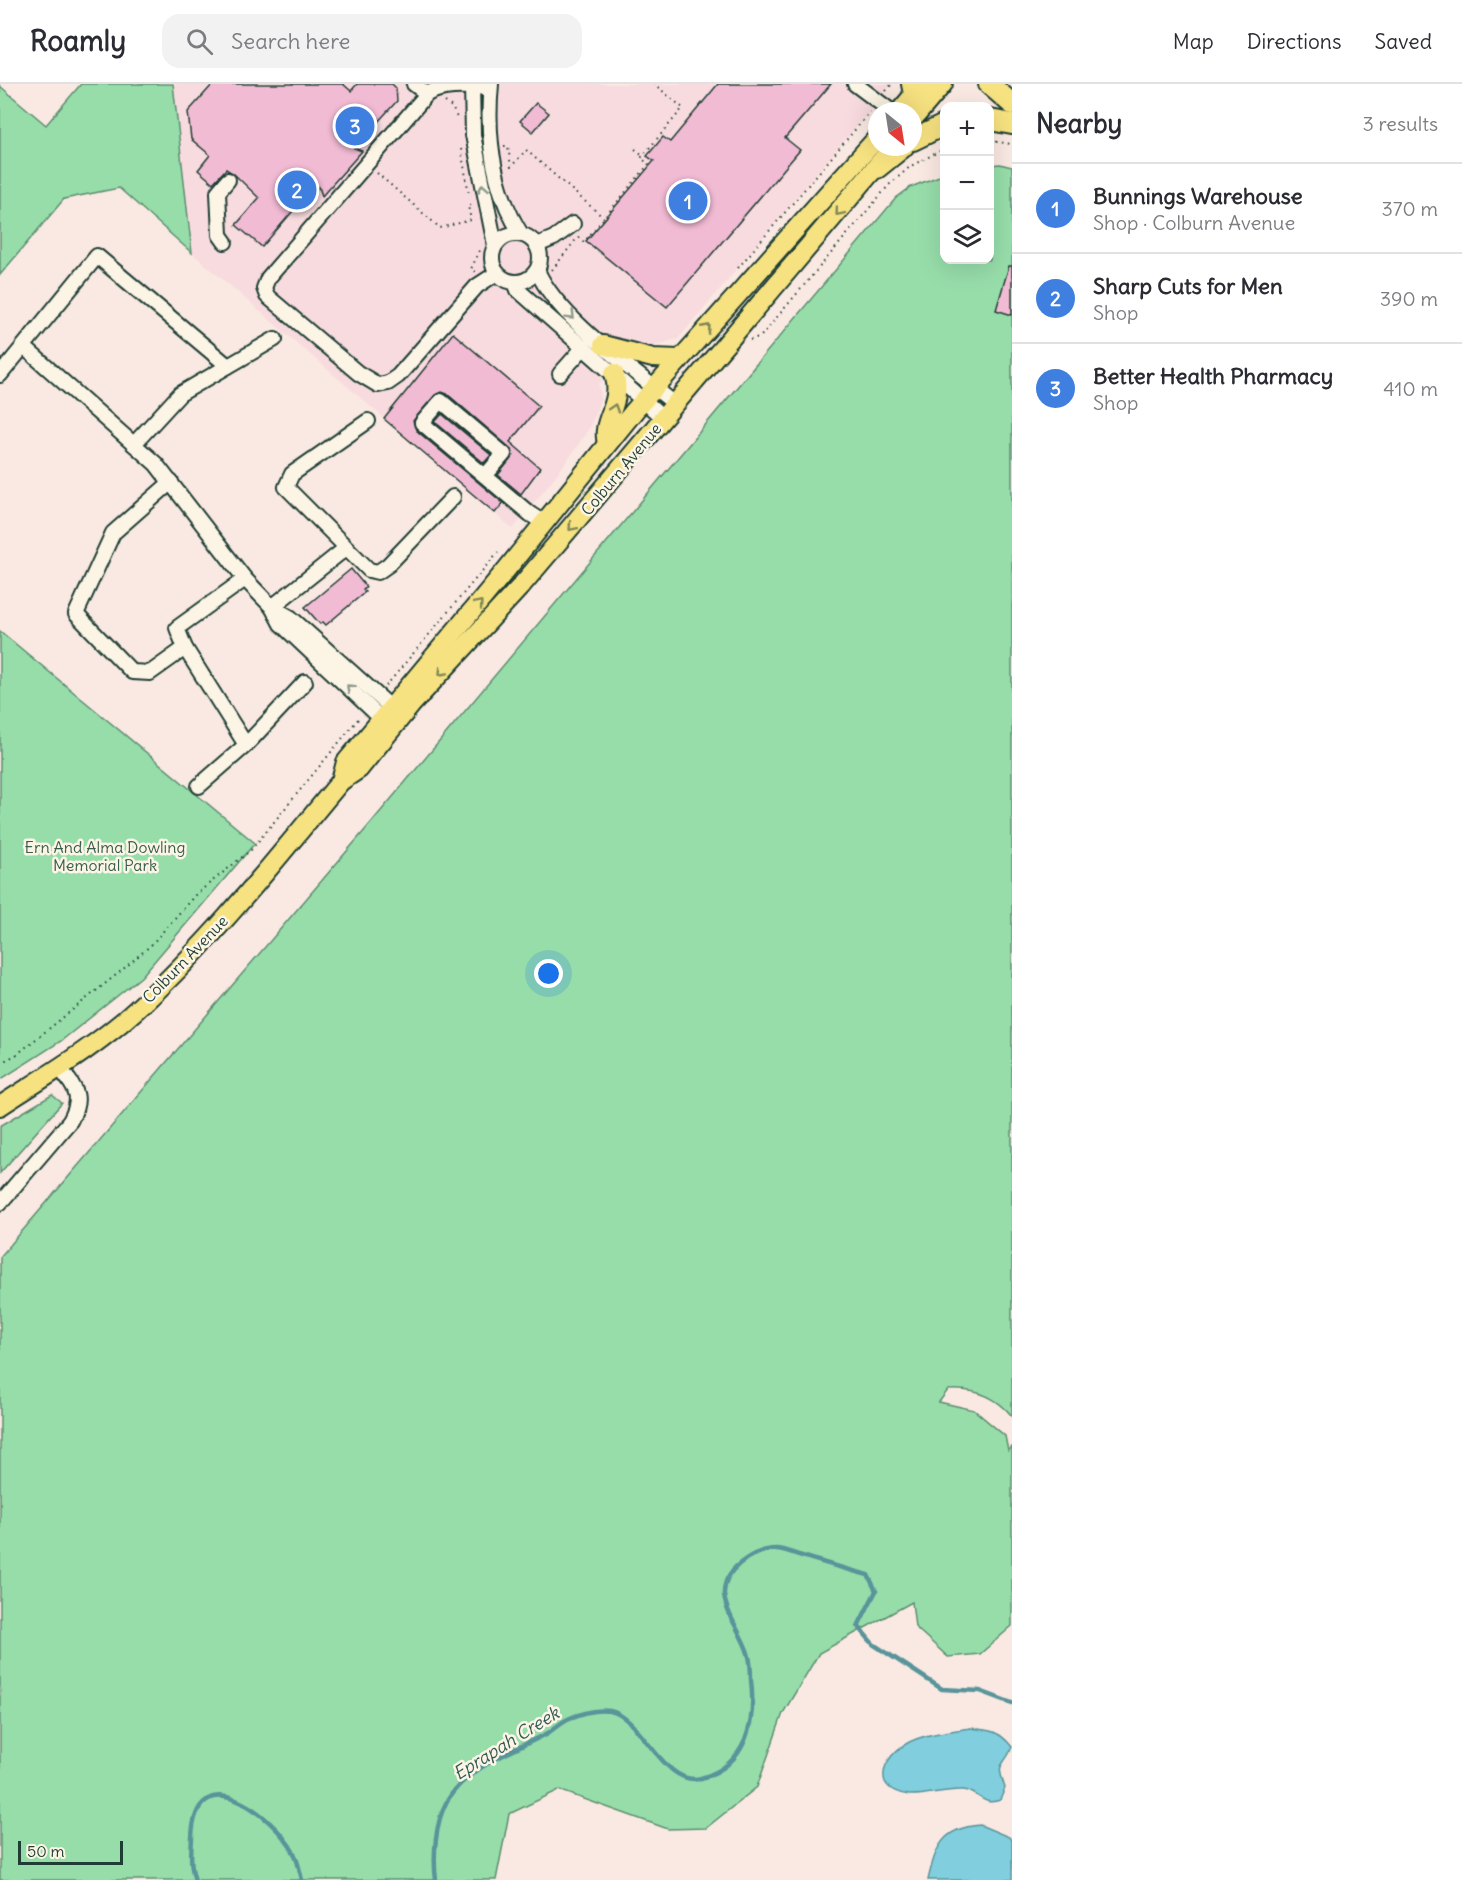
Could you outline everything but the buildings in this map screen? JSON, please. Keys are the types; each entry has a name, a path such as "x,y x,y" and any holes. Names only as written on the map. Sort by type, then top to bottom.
{"highway":[{"path":"989,84 1012,104"},
{"path":"994,121 1012,124"},
{"path":"922,136 940,128"},
{"path":"877,168 892,156"}],"main road":[{"path":"922,109 943,84"},
{"path":"906,102 916,87"},
{"name":"Colburn Avenue","path":"0,1106 59,1067 136,1010 188,959 244,897 341,781 359,769 392,718 607,443 868,148"},
{"name":"Colburn Avenue","path":"392,718 520,587 885,156"},
{"path":"603,345 653,358 679,359"},
{"path":"607,443 604,433 615,406 619,388 614,373"}],"street":[{"path":"414,84 427,94"},
{"path":"855,84 878,101"},
{"path":"472,85 473,135 488,246 492,259 497,273 515,282 527,279 537,270 540,257 537,245 520,234 504,206 494,169 490,138 491,86 472,85 436,88 427,94 268,278 264,288 267,296 358,372 378,385 388,383 398,376 483,279 497,273"},
{"path":"225,242 220,235 218,192 228,180"},
{"path":"537,245 554,238 573,224"},
{"path":"488,246 506,235 520,234"},
{"path":"0,375 97,256 228,366"},
{"path":"537,270 544,287 552,297 670,412"},
{"path":"515,282 518,290 614,373 649,394"},
{"path":"134,444 180,394 275,339"},
{"path":"24,347 156,464 245,579 272,607 281,624 298,632 327,658 378,695 392,718"},
{"path":"560,374 584,347"},
{"path":"485,476 504,454 441,402 422,423 485,476 544,523"},
{"path":"368,422 292,474 286,487 369,570 378,572 453,498"},
{"path":"171,482 113,533 76,614 132,672 150,674 184,648"},
{"path":"272,607 346,548"},
{"path":"245,579 177,628 184,648 246,745"},
{"path":"327,658 369,706 392,718"},
{"path":"199,786 246,745 305,682"},
{"path":"0,1203 70,1121 77,1108 77,1095 59,1067"}],"path":[{"path":"552,297 557,290 552,269 578,237 584,242 649,164 641,158 683,108 654,84"},
{"path":"732,275 892,84"},
{"path":"444,104 452,107 460,130"},
{"path":"461,139 462,167 477,214"},
{"path":"994,142 1012,144"},
{"path":"501,146 508,146 511,167 526,150 604,218"},
{"path":"635,149 643,155"},
{"path":"743,344 760,336 889,185 918,162 940,151"},
{"path":"367,164 440,228 471,220 468,206 473,204"},
{"path":"483,279 471,269 488,246"},
{"path":"378,695 500,550"},
{"path":"0,1063 16,1055 121,971 151,945 195,895 251,850 369,706"}],"shaded area":[{"path":"173,84 892,84 877,102 868,102 868,113 678,339 653,346 636,342 599,384 601,398 590,427 565,464 513,529 192,253"}],"green space":[{"path":"81,84 173,84 192,253 119,188 64,199 0,275 0,86 46,125"},
{"path":"994,165 1012,167 1012,1416 991,1398 967,1390 948,1390 939,1402 974,1410 1005,1436 1008,1451 1012,1447 1012,1626 980,1654 948,1657 915,1627 912,1602 819,1653 783,1713 757,1787 706,1828 668,1829 559,1790 509,1814 496,1880 0,1880 0,1257 365,830 896,198 911,187 940,176 940,264 994,264"},
{"name":"Ern And Alma Dowling Memorial Park","path":"0,631 255,843 141,977 61,1041 0,1080"},
{"path":"52,1095 62,1103 0,1173 0,1126"}],"water":[{"path":"970,1728 994,1732 1012,1747 1000,1768 1005,1788 1000,1800 989,1802 963,1790 902,1794 885,1782 885,1767 901,1747 923,1737"},
{"path":"980,1825 1009,1837 1012,1841 1012,1880 928,1880 934,1857 943,1841 957,1830"}],"waterway":[{"name":"Eprapah Creek","path":"436,1880 437,1829 443,1809 456,1789 479,1769 548,1733 570,1718 600,1711 610,1711 622,1716 633,1725 664,1763 676,1773 688,1778 701,1778 717,1772 729,1763 745,1740 750,1726 752,1696 749,1656 727,1608 724,1597 725,1586 729,1575 739,1564 761,1551 782,1550 868,1575 876,1591 858,1626 873,1644 942,1689 980,1691 1012,1703"},
{"name":"Eprapah Creek","path":"195,1880 191,1854 196,1814 206,1800 220,1796 236,1800 253,1809 270,1823 294,1853 302,1880"}],"place":[{"name":"Better Health Pharmacy","path":"355,126"},
{"name":"Sharp Cuts for Men","path":"297,190"},
{"name":"Bunnings Warehouse","path":"688,201"}]}
